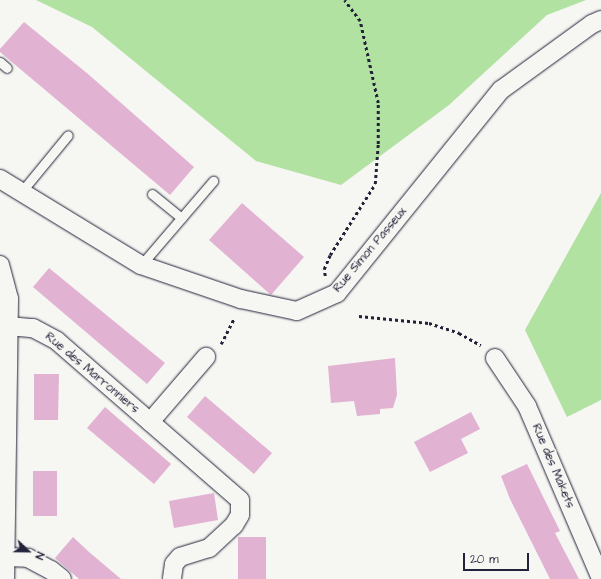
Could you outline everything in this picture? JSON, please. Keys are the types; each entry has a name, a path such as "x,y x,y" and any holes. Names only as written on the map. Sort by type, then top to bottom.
{"street":[{"name":"Rue Simon Passeux","path":"0,179 22,191 141,265 241,299 297,311 337,293 501,90 592,24 601,20"},
{"path":"0,265 7,284 8,326 5,579"},
{"name":"Rue des Marronniers","path":"8,326 33,328 57,341 234,493 242,507 234,525 218,542 209,548 180,557 174,564 172,579"},
{"name":"Rue des Marronniers","path":"150,422 206,356"},
{"name":"Rue des Makets","path":"495,358 527,406 601,579"},
{"path":"5,557 28,558 51,570 62,579"}],"lane":[{"path":"22,191 68,135"},
{"path":"141,265 213,181"},
{"path":"152,194 182,218"}],"path":[{"path":"330,296 324,269 342,234 375,184 378,144 378,103 360,21 344,0"},
{"path":"206,356 218,349 226,338 241,299"},
{"path":"359,316 429,323 473,340 495,358"}],"green space":[{"path":"36,0 586,0 547,15 449,105 341,185 256,161 92,27"},
{"path":"601,193 601,400 567,417 525,330"}],"building":[{"path":"24,22 88,74 194,167 170,195 0,52 0,49"},
{"path":"242,203 304,257 271,295 209,240"},
{"path":"49,268 165,363 147,384 33,287"},
{"path":"395,358 397,395 393,408 380,409 380,414 357,416 354,401 331,403 328,366"},
{"path":"34,374 59,374 58,420 34,420"},
{"path":"205,396 272,453 254,474 187,417"},
{"path":"105,407 171,464 154,484 87,428"},
{"path":"471,412 480,429 461,439 468,453 430,472 414,442"},
{"path":"527,464 560,531 555,533 579,579 550,579 510,499 501,476"},
{"path":"33,471 57,471 57,516 33,516"},
{"path":"214,493 218,520 174,528 169,501"},
{"path":"73,537 121,579 79,579 55,558"},
{"path":"238,537 266,537 266,579 238,579"}]}
